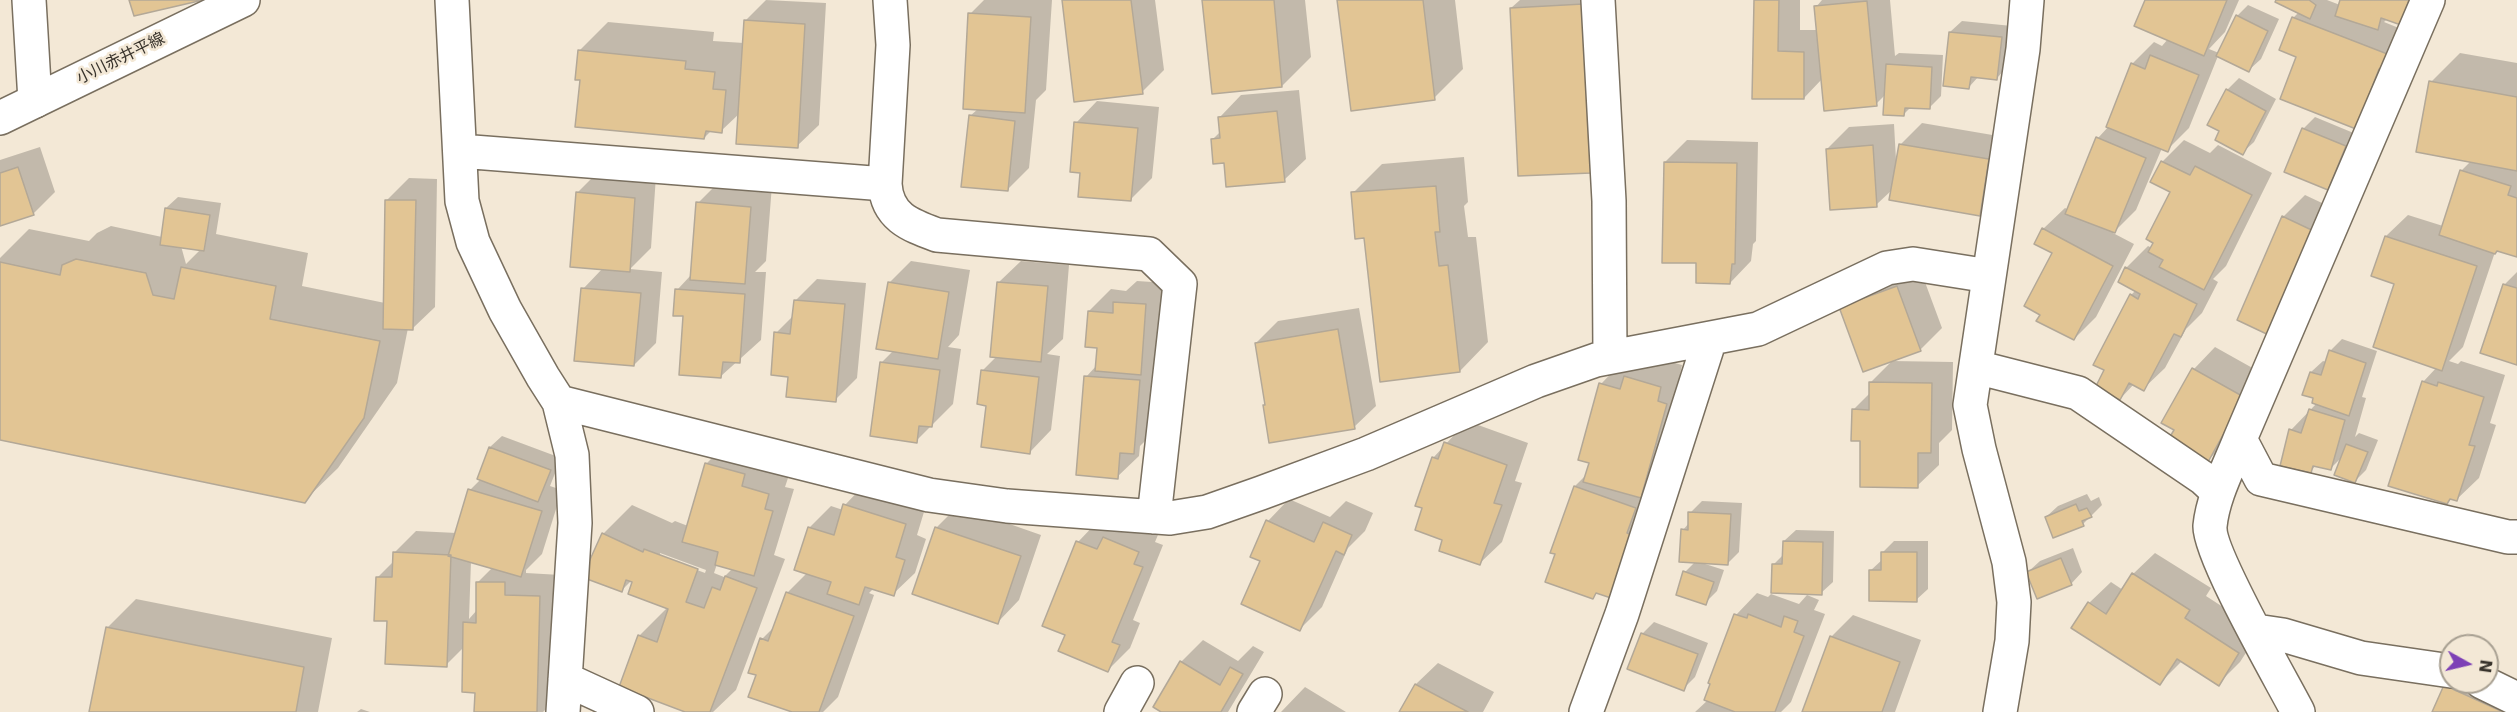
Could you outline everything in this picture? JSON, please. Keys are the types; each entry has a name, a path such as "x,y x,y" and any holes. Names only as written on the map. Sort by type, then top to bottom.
{"street":[{"path":"29,0 35,101"},
{"name":"小川赤井平線","path":"0,118 243,0"},
{"path":"452,0 462,201 473,242 505,310 560,402 572,455 575,522 563,712"},
{"path":"890,0 893,45 885,184 886,200 894,212 916,227 937,235 1149,254 1180,284 1154,517"},
{"path":"1598,0 1609,201 1610,357"},
{"path":"2000,712 2012,641 2014,602 2009,562 1979,449 1970,405 2023,49 2027,0"},
{"path":"2298,712 2220,560 2210,528 2218,492 2428,0"},
{"path":"460,151 885,184"},
{"path":"560,402 929,495 1007,506 1170,518 1206,512 1261,493 1366,454 1536,381 1596,360 1758,329 1887,268 1913,264 1989,276"},
{"path":"1586,712 1622,614 1710,339"},
{"path":"1976,367 2078,393 2203,478 2218,492"},
{"path":"2240,439 2261,479 2508,537 2517,537"},
{"path":"2256,631 2283,635 2361,658 2439,669"},
{"path":"565,679 637,712"},
{"path":"1121,712 1137,683"},
{"path":"2499,690 2517,699"}],"building":[{"path":"129,0 203,0 134,16"},
{"path":"1062,0 1131,0 1143,94 1074,102"},
{"path":"1202,0 1274,0 1282,87 1212,94"},
{"path":"1337,0 1423,0 1435,100 1351,111"},
{"path":"1754,0 1779,0 1778,51 1804,52 1804,99 1752,99"},
{"path":"2145,0 2227,0 2204,56 2134,26"},
{"path":"2276,0 2309,0 2316,5 2310,19 2275,2"},
{"path":"2340,0 2409,0 2401,25 2381,18 2378,30 2335,16"},
{"path":"1867,1 1877,106 1824,111 1814,6"},
{"path":"1583,4 1591,173 1518,176 1510,8"},
{"path":"968,13 1031,17 1025,113 963,109"},
{"path":"2236,15 2268,31 2249,72 2216,56"},
{"path":"2292,17 2390,55 2384,71 2379,69 2356,129 2280,99 2296,57 2279,50"},
{"path":"744,20 805,24 798,148 736,144"},
{"path":"1949,32 2002,37 1997,80 1971,77 1969,89 1943,86"},
{"path":"578,50 686,61 685,69 715,72 713,89 726,90 722,133 706,131 704,139 575,127 580,80 575,80"},
{"path":"2150,55 2199,75 2168,152 2106,127 2131,63 2145,69"},
{"path":"1886,64 1932,67 1930,109 1905,108 1904,116 1883,115"},
{"path":"2429,81 2517,97 2517,171 2416,152"},
{"path":"2226,89 2266,111 2243,155 2215,140 2219,131 2207,125"},
{"path":"1277,111 1285,182 1226,187 1224,163 1213,164 1211,139 1220,138 1218,117"},
{"path":"969,115 1015,121 1008,191 961,187"},
{"path":"1074,122 1138,128 1131,201 1078,197 1080,173 1070,172"},
{"path":"2302,128 2346,146 2328,190 2284,172"},
{"path":"2096,137 2146,158 2115,233 2065,214"},
{"path":"1899,144 1989,159 1980,216 1889,200"},
{"path":"1873,145 1877,207 1830,210 1826,149"},
{"path":"2161,161 2190,175 2195,166 2252,195 2204,290 2159,267 2163,260 2148,252 2153,243 2146,239 2170,192 2150,182"},
{"path":"1664,162 1737,163 1735,264 1732,264 1730,284 1696,283 1696,263 1662,263"},
{"path":"18,167 34,215 0,226 0,173"},
{"path":"2460,170 2511,186 2508,195 2517,198 2517,257 2497,251 2495,254 2439,235"},
{"path":"1436,186 1440,232 1435,232 1439,266 1448,265 1460,372 1380,382 1364,238 1355,239 1351,192"},
{"path":"576,192 635,198 630,272 570,267"},
{"path":"385,200 416,200 413,330 383,329"},
{"path":"696,202 751,207 745,284 690,280"},
{"path":"165,208 210,215 204,251 160,245"},
{"path":"2282,216 2318,233 2273,337 2237,320"},
{"path":"2042,228 2113,266 2074,340 2036,321 2040,315 2024,306 2052,253 2034,244"},
{"path":"2385,236 2477,266 2442,371 2373,347 2394,284 2371,276"},
{"path":"76,259 146,273 153,295 174,299 181,267 276,286 270,319 380,341 364,418 305,503 0,440 0,262 60,275 62,265"},
{"path":"2125,267 2197,304 2181,337 2174,334 2144,391 2129,383 2120,400 2095,388 2104,370 2093,365 2130,294 2138,299 2140,294 2118,282"},
{"path":"888,282 949,292 938,359 876,349"},
{"path":"997,282 1048,286 1041,362 990,357"},
{"path":"2503,284 2517,288 2517,365 2480,353"},
{"path":"1897,286 1921,351 1863,372 1839,307"},
{"path":"581,288 641,293 634,366 574,361"},
{"path":"675,289 745,294 740,363 723,362 721,378 679,375 683,316 673,316"},
{"path":"794,300 845,304 836,402 786,397 788,377 771,375 774,332 790,334"},
{"path":"1113,302 1146,304 1141,375 1095,371 1097,348 1085,347 1088,311 1113,313"},
{"path":"1338,329 1355,429 1269,443 1255,343"},
{"path":"2329,350 2366,363 2349,416 2312,403 2313,398 2302,395 2310,372 2321,375"},
{"path":"880,362 940,370 932,427 919,426 917,443 870,436"},
{"path":"2192,368 2244,397 2208,462 2168,440 2174,430 2161,423"},
{"path":"981,370 1039,377 1030,454 981,447 986,406 977,404"},
{"path":"1084,376 1140,380 1134,454 1120,453 1118,479 1076,475"},
{"path":"1624,376 1661,387 1658,401 1667,404 1641,498 1583,482 1589,463 1578,460 1599,383 1620,389"},
{"path":"2422,381 2437,386 2438,382 2484,397 2469,445 2475,446 2457,501 2450,499 2447,504 2388,486"},
{"path":"1869,382 1932,383 1931,453 1918,453 1918,488 1860,487 1860,441 1851,441 1852,409 1869,410"},
{"path":"2309,409 2345,420 2331,470 2313,466 2311,473 2280,466 2289,429 2301,433"},
{"path":"1444,442 1507,465 1494,503 1502,505 1480,565 1439,551 1442,540 1415,530 1422,508 1415,506 1432,457 1438,459"},
{"path":"2346,444 2368,452 2355,483 2334,475"},
{"path":"489,447 551,470 538,502 477,479"},
{"path":"705,463 745,474 742,486 769,494 765,509 773,511 754,576 715,565 718,552 682,542"},
{"path":"1574,486 1636,508 1627,533 1636,536 1614,599 1596,593 1593,599 1545,582 1555,554 1550,553"},
{"path":"468,489 542,511 521,577 448,556"},
{"path":"843,504 906,524 896,557 905,560 894,596 865,587 859,605 827,594 831,582 794,570 808,527 834,535"},
{"path":"2076,504 2079,511 2087,508 2092,517 2082,521 2084,526 2053,538 2045,517"},
{"path":"1688,512 1731,514 1728,565 1679,562 1681,529 1688,530"},
{"path":"1266,520 1314,542 1323,522 1352,535 1344,555 1336,551 1300,631 1241,604 1260,561 1250,557"},
{"path":"935,527 1021,556 998,624 912,594"},
{"path":"602,533 643,552 644,549 698,569 686,602 704,608 712,587 720,590 725,576 757,588 710,712 685,712 619,687 638,635 657,642 668,609 628,594 632,582 626,580 622,592 587,579 588,564"},
{"path":"1103,537 1139,552 1134,564 1143,567 1112,642 1120,645 1108,672 1058,651 1065,635 1042,626 1076,541 1097,549"},
{"path":"1783,541 1823,542 1822,595 1771,593 1772,564 1782,564"},
{"path":"393,552 451,555 447,667 385,664 387,621 374,621 376,577 392,577"},
{"path":"1881,552 1917,552 1917,602 1869,601 1869,570 1881,570"},
{"path":"2061,558 2072,585 2037,599 2026,572"},
{"path":"1683,571 1714,582 1706,605 1676,595"},
{"path":"2132,573 2190,610 2185,618 2239,653 2219,686 2177,659 2160,685 2071,628 2088,602 2106,614"},
{"path":"476,582 505,582 505,595 540,596 537,712 474,712 475,693 462,692 463,622 476,623"},
{"path":"786,592 854,616 819,712 792,712 748,697 756,675 748,673 760,638 768,641"},
{"path":"1734,614 1747,618 1748,614 1781,627 1784,616 1798,621 1794,632 1804,636 1775,712 1735,712 1704,700 1710,684 1708,683"},
{"path":"106,627 304,667 296,712 89,712"},
{"path":"1641,633 1698,654 1684,691 1627,669"},
{"path":"1830,636 1900,662 1882,712 1802,712"},
{"path":"1180,661 1220,685 1230,667 1243,674 1221,712 1161,712 1153,707"},
{"path":"1415,684 1468,712 1399,712"},
{"path":"2440,694 2464,694 2503,712 2432,712"}]}
